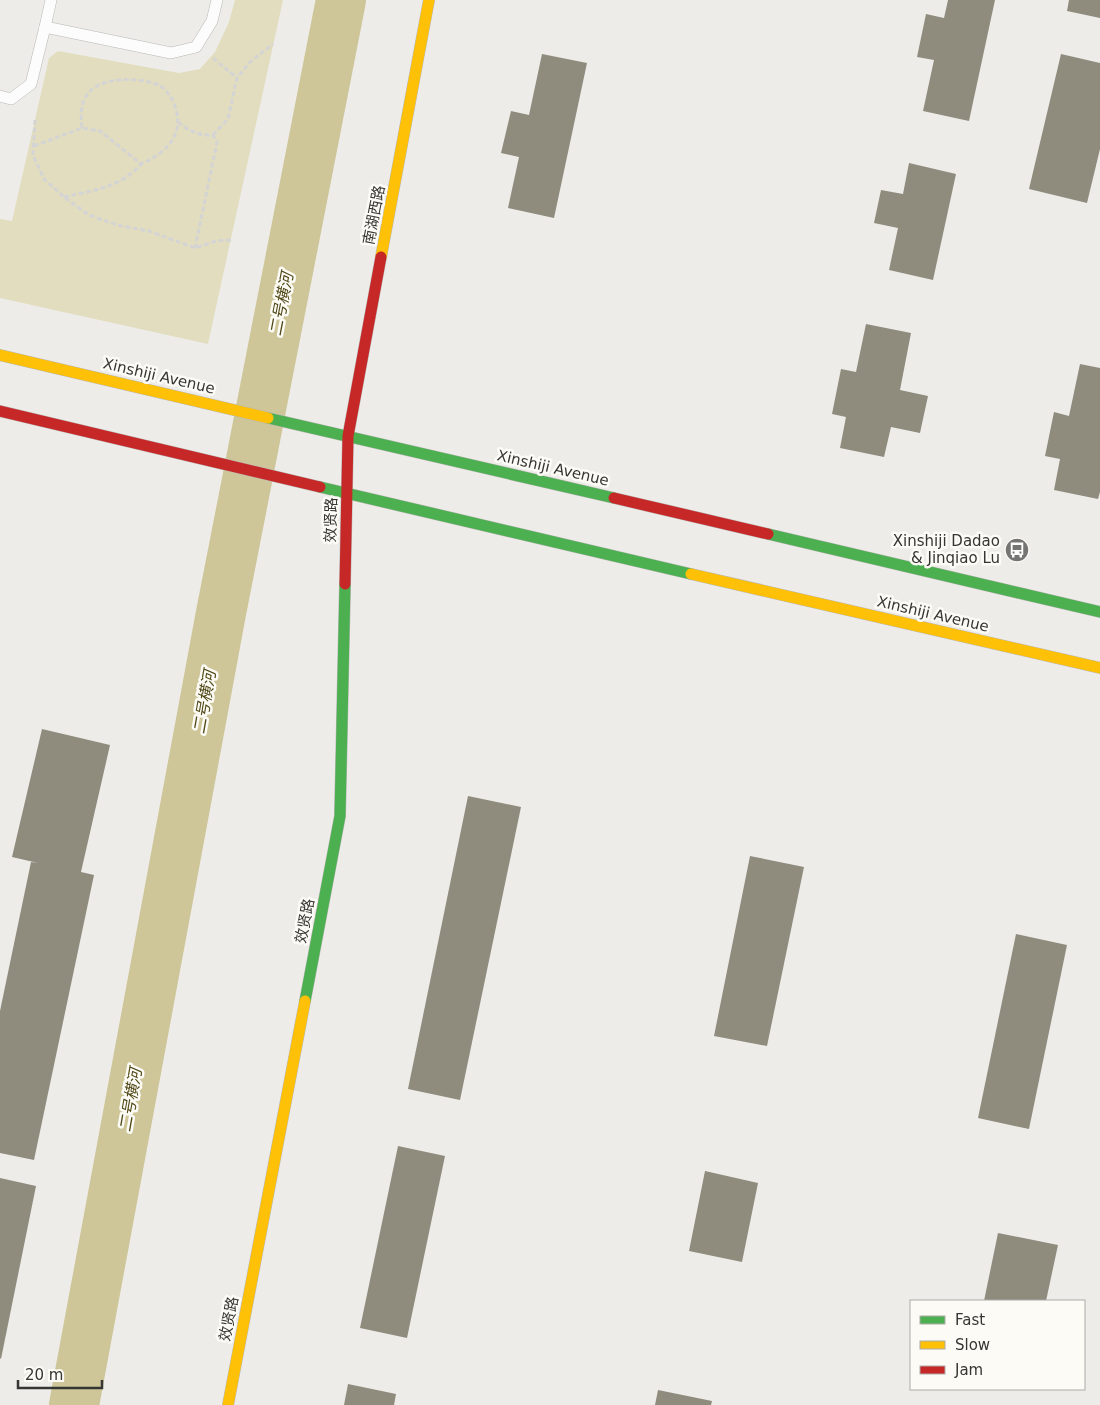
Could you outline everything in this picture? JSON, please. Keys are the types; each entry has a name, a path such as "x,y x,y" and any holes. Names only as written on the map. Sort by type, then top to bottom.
{"main road":[{"name":"南湖西路","path":"348,436 429,0"},
{"name":"Xinshiji Avenue","path":"0,355 1100,612"},
{"name":"Xinshiji Avenue","path":"0,411 1100,668"},
{"name":"效贤路","path":"228,1405 340,816 348,436"}],"lane":[{"path":"0,97 11,99 31,84 51,0"},
{"path":"45,28 171,53 196,47 212,22 216,0"}],"path":[{"path":"178,122 189,130 203,136 213,135 228,119 237,78 250,62 273,44"},
{"path":"212,56 237,78"},
{"path":"64,198 115,185 131,175 141,164 151,160 166,149 178,130 178,116 173,100 163,88 141,80 117,80 99,84 86,96 80,112 82,128"},
{"path":"35,120 33,155 44,179 64,198 89,215 117,225 149,231 195,248 231,240"},
{"path":"34,146 82,128 100,131 141,164"},
{"path":"195,248 217,142 213,135"}],"shaded area":[{"path":"235,0 283,0 208,344 0,298 0,219 12,221 49,58 58,51 179,73 200,69 215,52 229,22"}],"building":[{"path":"948,0 995,0 969,121 923,111 934,60 917,57 926,14 944,18"},
{"path":"1069,0 1100,0 1100,18 1067,11"},
{"path":"542,54 587,63 554,218 508,208 519,157 501,153 511,111 529,115"},
{"path":"1061,54 1100,63 1100,149 1087,203 1029,189"},
{"path":"909,163 956,174 933,280 889,270 898,228 874,223 881,190 903,194"},
{"path":"866,324 911,333 900,390 928,396 920,433 891,427 884,457 840,448 846,417 832,414 841,369 856,372"},
{"path":"1080,364 1100,368 1100,492 1098,499 1054,490 1060,459 1045,456 1054,412 1069,416"},
{"path":"42,729 110,745 81,872 94,875 34,1160 0,1153 0,1011 31,862 38,863 12,857"},
{"path":"468,796 521,807 460,1100 408,1089"},
{"path":"750,856 804,867 767,1046 714,1036"},
{"path":"1016,934 1067,945 1029,1129 978,1118"},
{"path":"398,1146 445,1156 407,1338 360,1328"},
{"path":"705,1171 758,1183 742,1262 689,1251"},
{"path":"0,1178 36,1186 1,1359 0,1358"},
{"path":"998,1233 1058,1245 1046,1300 984,1300"},
{"path":"348,1384 396,1394 394,1405 344,1405"},
{"path":"658,1390 712,1401 711,1405 655,1405"}],"waterway":[{"name":"二号横河","path":"74,1405 221,613 341,0"}],"traffic: fast":[{"path":"268,418 614,498"},
{"path":"320,487 691,574"},
{"path":"768,534 1100,612"},
{"path":"305,1001 340,816 345,584"}],"traffic: slow":[{"path":"381,257 429,0"},
{"path":"0,355 268,418"},
{"path":"691,574 1100,668"},
{"path":"228,1405 305,1001"}],"traffic: jam":[{"path":"345,584 348,436 381,257"},
{"path":"0,411 320,487"},
{"path":"614,498 768,534"}],"place":[{"name":"Xinshiji Dadao & Jinqiao Lu","path":"1017,550"}]}
